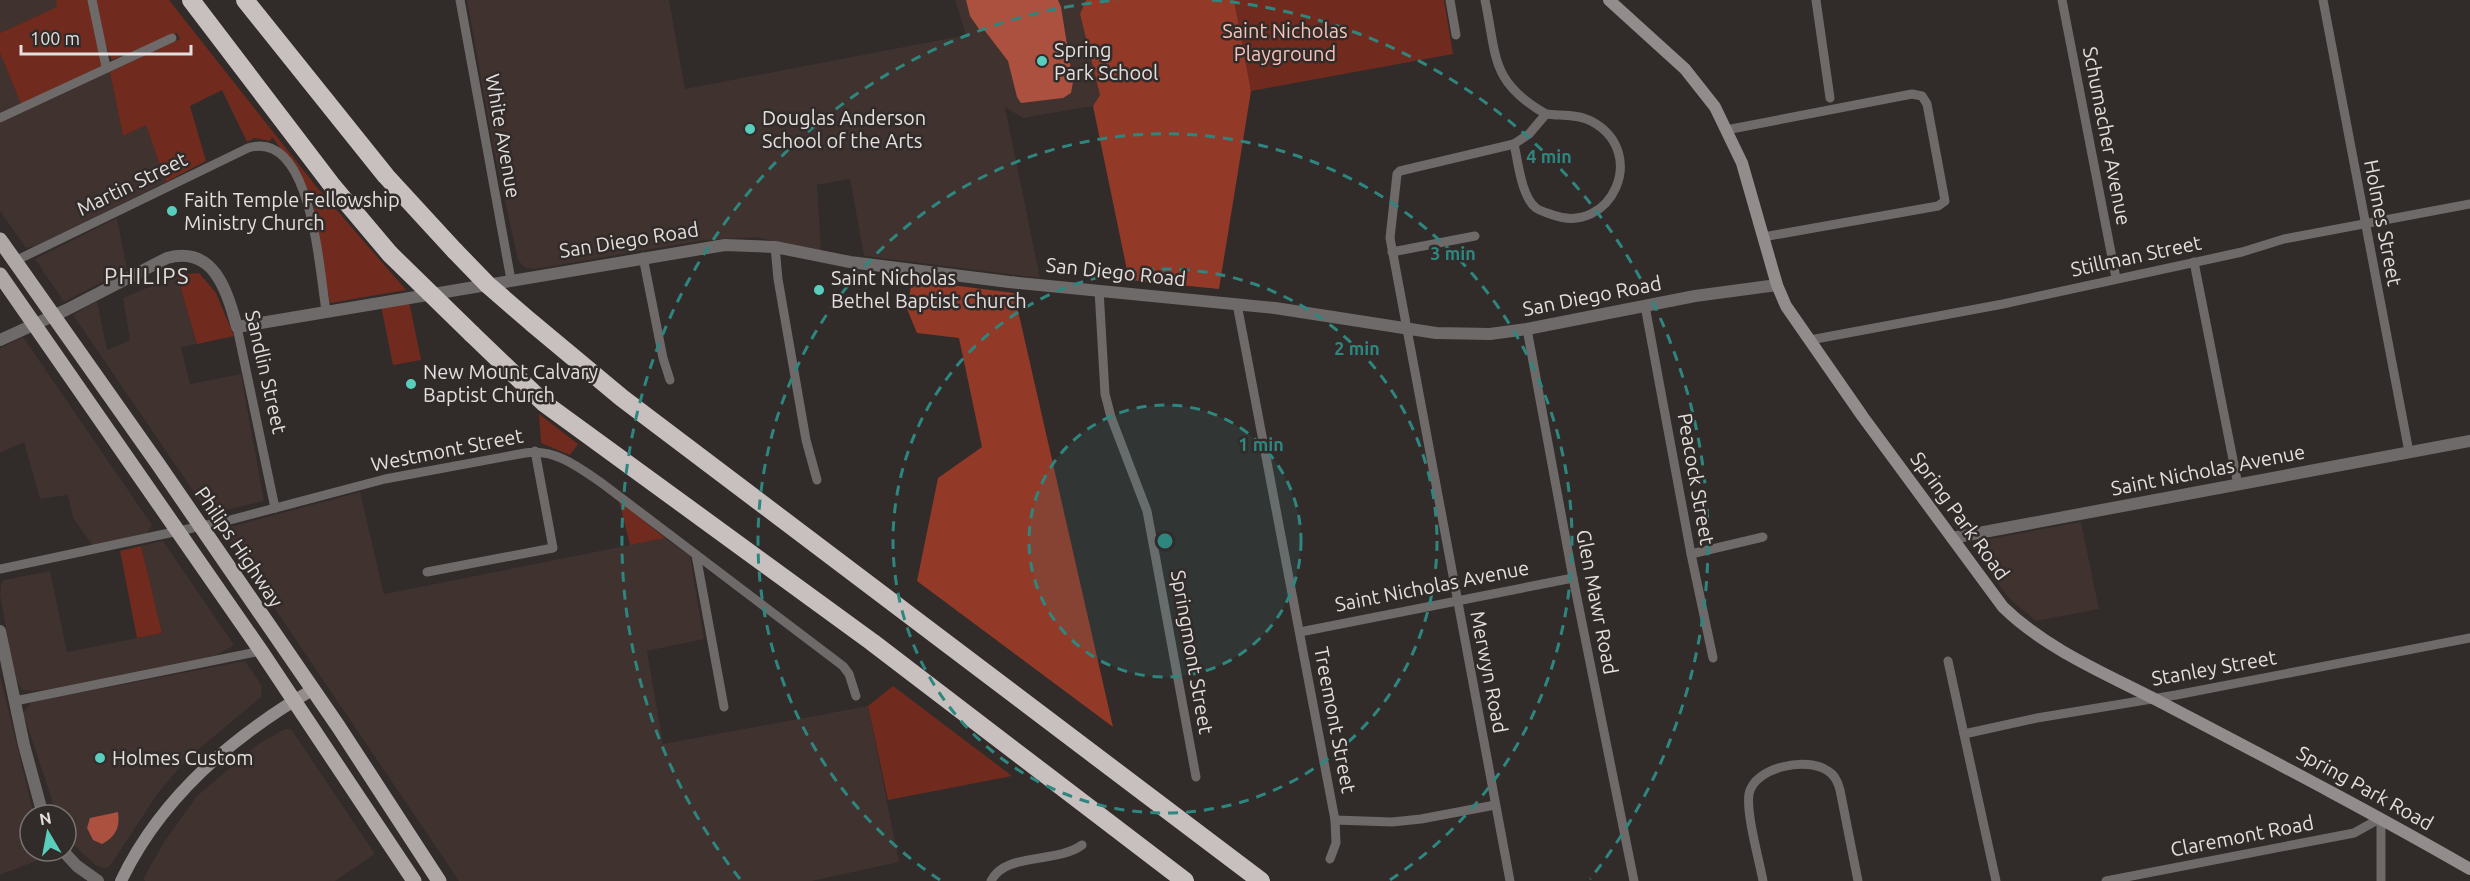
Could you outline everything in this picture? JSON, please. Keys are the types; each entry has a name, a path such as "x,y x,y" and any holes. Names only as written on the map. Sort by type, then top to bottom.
{"highway":[{"path":"191,0 331,184 390,254 544,403 845,622 1185,881"},
{"path":"245,0 386,176 488,285 622,398 1261,881"}],"main road":[{"name":"Spring Park Road","path":"1609,0 1685,69 1715,107 1742,163 1777,285 1794,318 1995,597 2031,632 2381,818 2470,869"},
{"name":"Philips Highway","path":"0,240 158,464 439,881"},
{"name":"Philips Highway","path":"0,275 261,651 414,881"},
{"path":"121,881 147,836 183,789 228,747 273,712 312,690"}],"street":[{"path":"92,0 106,67"},
{"name":"White Avenue","path":"459,0 511,279"},
{"path":"1450,0 1456,35"},
{"path":"1485,0 1501,76 1517,94 1546,114 1590,120 1611,136 1621,172 1618,186 1604,207 1584,215 1562,218 1536,208 1525,191 1514,144 1529,134 1546,114"},
{"path":"1816,0 1830,98"},
{"name":"Schumacher Avenue","path":"2062,0 2116,278"},
{"name":"Holmes Street","path":"2323,0 2409,452"},
{"path":"0,118 172,38"},
{"path":"1726,130 1912,94 1922,96 1927,104 1945,201 1938,206 1763,237"},
{"name":"Merwyn Road","path":"1510,881 1390,238 1397,174 1400,171 1514,144"},
{"name":"Martin Street","path":"15,261 248,147 267,145 284,155 295,170 307,198 326,310"},
{"name":"Stillman Street","path":"1810,340 2003,304 2242,252 2284,239 2470,204"},
{"path":"1392,252 1475,237"},
{"name":"San Diego Road","path":"237,327 326,310 725,245 775,247 873,264 1009,282 1237,304 1436,333 1467,334 1527,329 1695,296 1777,285"},
{"path":"775,247 778,279 806,440 817,480"},
{"name":"Sandlin Street","path":"53,315 176,255 196,257 212,268 229,302 237,327 275,508"},
{"path":"643,257 663,358 670,380"},
{"path":"2194,262 2238,485"},
{"name":"Springmont Street","path":"1100,290 1105,394 1118,436 1147,511 1196,777"},
{"name":"Treemont Street","path":"1237,304 1335,820 1336,843 1330,858"},
{"name":"Peacock Street","path":"1645,306 1691,554 1713,658"},
{"path":"0,340 53,315"},
{"name":"Glen Mawr Road","path":"1527,329 1572,578 1634,881"},
{"name":"Saint Nicholas Avenue","path":"1952,538 2470,441"},
{"path":"427,572 553,548 535,451"},
{"name":"Westmont Street","path":"0,569 200,527 385,479 535,451 554,455 583,470 843,666 849,674 856,696"},
{"path":"1691,554 1763,537"},
{"path":"696,555 724,707"},
{"name":"Saint Nicholas Avenue","path":"1300,632 1572,578"},
{"path":"0,631 30,771 39,803"},
{"name":"Stanley Street","path":"1964,734 2037,718 2470,638"},
{"path":"15,701 261,651"},
{"path":"1948,661 1996,881"},
{"path":"1763,881 1749,806 1752,784 1759,776 1770,771 1805,763 1818,765 1836,779 1857,881"},
{"path":"1335,820 1392,822 1496,805"},
{"path":"2381,818 2381,881"},
{"name":"Claremont Road","path":"2106,881 2354,833 2381,818"},
{"path":"992,878 1007,865 1065,854 1082,845"},
{"path":"404,866 421,854"},
{"path":"74,863 98,881"}],"shaded area":[{"path":"0,0 56,0 58,7 0,33"},
{"name":"Douglas Anderson School of the Arts","path":"467,0 669,0 685,89 966,35 955,0 1086,0 1080,14 1100,95 1093,106 1023,118 1005,107 1040,278 864,256 850,179 817,185 821,250 755,237 705,240 535,269 525,268 518,260 494,151"},
{"name":"Spring Park School","path":"966,0 1058,0 1073,82 1071,93 1063,98 1021,103 1017,97 1008,61 970,16"},
{"path":"1086,0 1234,0 1251,91 1219,289 1129,280 1093,106 1100,95 1080,14"},
{"path":"0,53 21,104 0,114"},
{"path":"110,72 123,136 146,124 166,182 36,246 26,248 0,211 0,123"},
{"path":"117,218 127,269 64,302 35,259"},
{"path":"177,275 197,344 181,347 190,384 241,374 264,501 209,514 73,315 97,301 107,350 130,340 123,298"},
{"path":"912,280 1014,293 1113,727 917,581 938,478 982,447 959,338 917,333 907,309"},
{"path":"23,337 152,525 147,533 93,546 73,518 68,495 40,499 24,442 0,453 0,348"},
{"path":"360,492 384,594 665,538 690,556 704,639 647,651 663,744 868,706 899,862 812,881 459,881 223,532 230,527"},
{"path":"2081,522 2099,609 2036,621 2008,597 1981,560 1978,549 1984,540"},
{"path":"163,541 234,645 215,656 195,661 70,687 23,690 17,682 12,662 0,594 4,580 50,571 67,652 162,633 141,546"},
{"path":"245,661 262,686 261,697 186,760 158,793 110,866 104,868 95,865 78,849 78,803 53,803 23,713 31,703"},
{"path":"0,676 31,803 18,803 18,863 31,863 0,875"},
{"path":"285,729 291,729 375,854 335,881 145,881 143,879 166,839 197,796 257,745"},
{"path":"118,812 118,827 114,835 102,844 93,840 87,828 90,818"}],"green space":[{"path":"56,0 89,0 101,66 21,104 0,53 0,33 57,7"},
{"path":"96,0 169,0 315,185 406,290 330,303 312,197 297,169 272,137 270,141 254,138 247,142 222,90 190,106 206,161 166,182 146,125 123,136 110,72 180,39 177,33 112,60 106,46"},
{"name":"Saint Nicholas Playground","path":"1234,0 1444,0 1453,54 1251,91"},
{"path":"199,273 216,293 234,336 197,344 177,275"},
{"path":"409,301 421,360 393,365 381,306"},
{"path":"539,414 578,444 570,455 541,443"},
{"path":"619,501 665,538 630,545"},
{"path":"141,546 162,633 137,638 120,551"},
{"path":"893,686 1012,776 888,800 868,706"}],"place":[{"name":"Spring Park School","path":"1042,61"},
{"name":"Douglas Anderson School of the Arts","path":"750,129"},
{"name":"Faith Temple Fellowship Ministry Church","path":"172,211"},
{"name":"Saint Nicholas Bethel Baptist Church","path":"819,290"},
{"name":"New Mount Calvary Baptist Church","path":"411,384"},
{"name":"Holmes Custom","path":"100,758"}],"district":[{"name":"PHILIPS","path":"147,276"}]}
